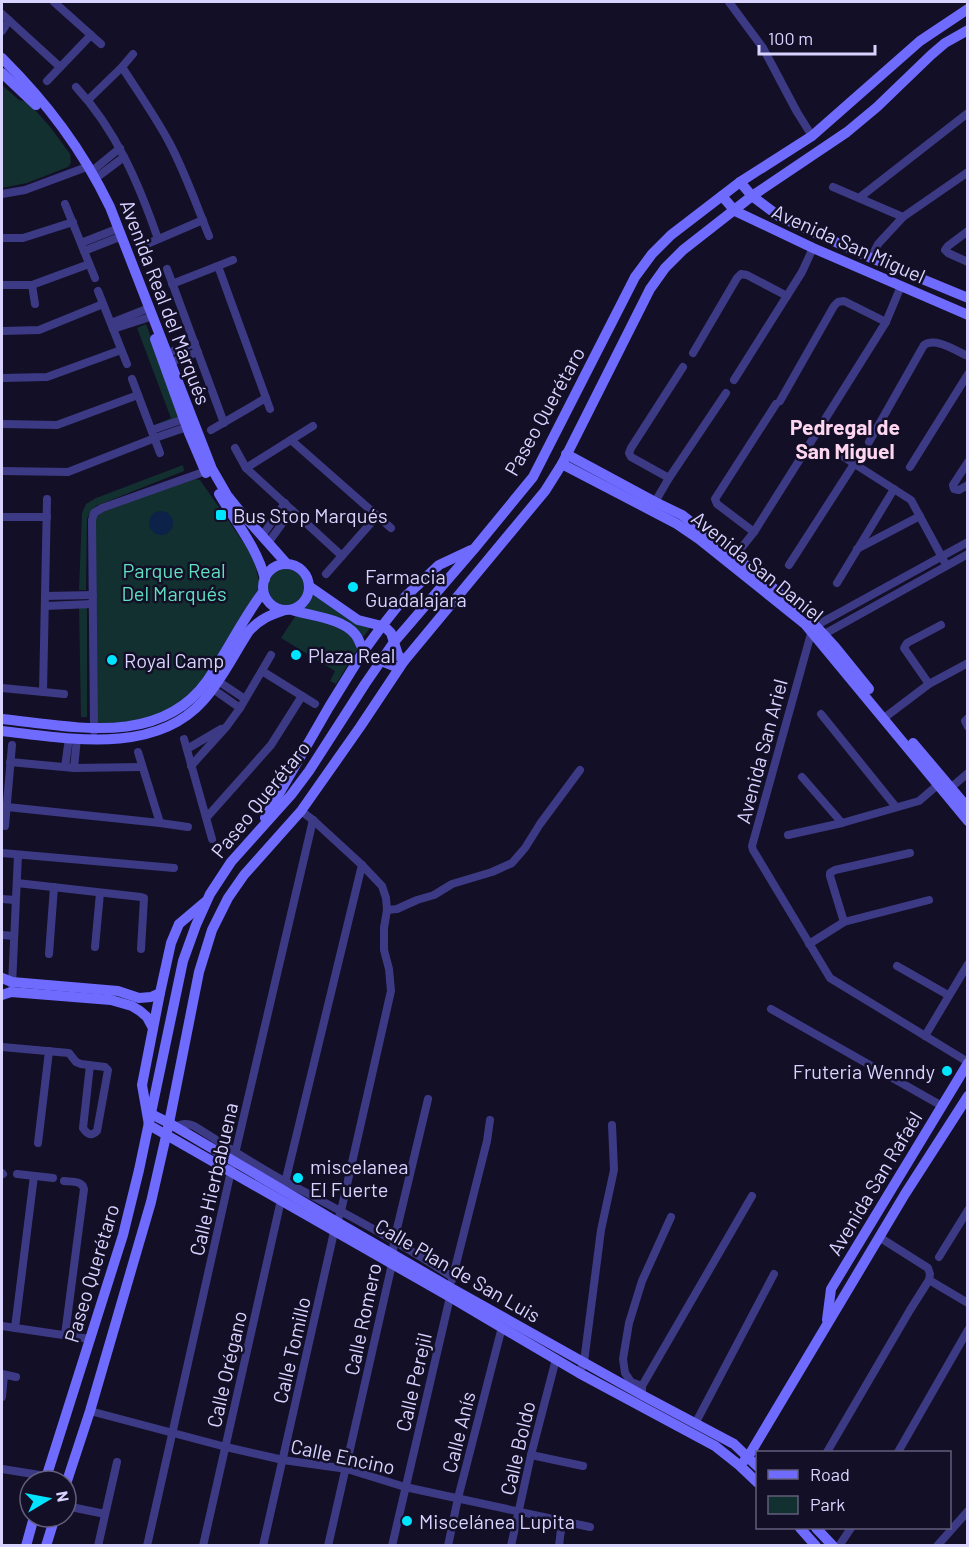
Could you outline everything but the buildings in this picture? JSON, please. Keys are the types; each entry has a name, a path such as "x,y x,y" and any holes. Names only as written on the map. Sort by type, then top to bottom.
{"street":[{"path":"54,2 101,44"},
{"path":"729,2 763,48 812,136"},
{"name":"Paseo Querétaro","path":"49,1469 123,1235 183,961 208,899 231,862 291,795 309,771 394,642 533,477 635,277 652,254 671,235 740,182 812,136 920,41 968,9"},
{"path":"2,14 60,67"},
{"path":"2,30 9,20"},
{"name":"Paseo Querétaro","path":"71,1469 138,1249 166,1135 172,1125 199,972 212,930 228,898 244,875 301,811 401,664 545,491 564,459 650,289 665,267 752,196 847,132 945,43 968,30"},
{"path":"47,81 91,35"},
{"path":"88,100 133,54"},
{"name":"Avenida Real del Marqués","path":"2,58 65,130 110,207 170,358 208,470 238,510 287,564"},
{"path":"122,67 168,141 210,236"},
{"name":"Avenida Real del Marqués","path":"2,73 60,131 91,172 186,423 208,470 257,555 265,579"},
{"path":"76,87 100,115 120,148 137,184 158,239"},
{"path":"859,198 968,113"},
{"path":"91,172 120,148"},
{"path":"2,194 91,172 124,157"},
{"path":"871,258 878,244 903,217 968,172"},
{"name":"Avenida San Miguel","path":"740,182 752,196 780,216 871,258 968,298"},
{"path":"833,187 903,217"},
{"name":"Avenida San Miguel","path":"722,196 735,211 813,248 968,315"},
{"path":"66,204 95,278"},
{"path":"140,247 203,220"},
{"path":"2,238 23,238 73,222"},
{"path":"968,231 945,250 948,254 968,262"},
{"path":"83,247 116,234"},
{"path":"734,380 802,272 813,248"},
{"path":"172,284 233,260"},
{"path":"2,285 32,285 89,264"},
{"path":"218,266 270,408"},
{"path":"167,269 224,423"},
{"path":"693,353 741,274 787,296"},
{"path":"32,285 35,303"},
{"path":"735,556 754,532 886,322 901,286"},
{"path":"98,291 127,364"},
{"path":"754,532 717,504 715,499 778,403 834,306 844,301 886,322"},
{"path":"2,331 39,330 104,304"},
{"path":"112,326 145,314"},
{"path":"869,442 924,345 928,342 935,342 968,356"},
{"path":"170,358 195,343"},
{"path":"2,378 47,377 121,350"},
{"path":"170,358 198,352"},
{"path":"669,478 631,457 629,453 683,367"},
{"path":"910,467 968,374"},
{"path":"132,379 160,453"},
{"path":"655,502 726,393"},
{"path":"2,424 57,425 138,395"},
{"path":"211,430 266,398"},
{"path":"2,471 68,472 153,434 186,423"},
{"path":"246,468 313,426"},
{"path":"291,440 391,528"},
{"path":"235,448 246,468 342,556"},
{"path":"839,454 911,500 947,566"},
{"name":"Avenida San Daniel","path":"564,459 682,515 816,633"},
{"name":"Avenida San Daniel","path":"564,459 677,524 702,535 735,556 816,633 944,786 968,821"},
{"path":"968,462 953,485 954,489 959,490 968,485"},
{"path":"789,565 854,464"},
{"path":"94,734 92,604 94,513 102,508 208,470"},
{"path":"837,583 894,489"},
{"path":"43,692 47,499"},
{"path":"265,539 285,503"},
{"path":"265,539 292,510"},
{"path":"326,574 377,516"},
{"path":"857,549 920,516"},
{"path":"2,517 47,517"},
{"path":"816,633 968,542"},
{"path":"255,836 329,707 382,626 405,597 439,565 474,549"},
{"path":"816,633 968,554"},
{"path":"2,719 94,734 124,738 175,723 191,713 216,685 249,631 263,618 299,606 304,601 309,586 306,576 298,567 287,564 275,567 269,572 265,579 263,592 250,609 205,683 181,707 166,716 135,726 114,729 94,734 73,738 2,730"},
{"path":"309,586 358,620 387,628 391,633 401,664"},
{"path":"263,592 275,608 343,624 354,632 363,652 370,658 401,664"},
{"path":"45,596 93,595"},
{"path":"45,606 92,604"},
{"path":"929,684 903,648 907,643 941,625"},
{"name":"Avenida San Ariel","path":"816,633 752,846 753,850 830,978 968,1063"},
{"path":"191,766 240,708 271,655"},
{"path":"887,717 929,684 968,663"},
{"path":"262,671 315,704"},
{"path":"216,685 245,699"},
{"path":"216,685 240,708"},
{"path":"2,688 64,694"},
{"path":"207,817 271,745 302,696"},
{"path":"821,714 896,807"},
{"path":"968,718 965,721 968,727"},
{"path":"187,749 227,726"},
{"path":"64,767 73,738"},
{"path":"73,738 74,768"},
{"path":"183,739 212,838"},
{"path":"5,826 12,745"},
{"path":"138,752 160,823"},
{"path":"10,762 74,768 142,767"},
{"path":"301,811 362,865 381,886 386,898 387,910 397,909 434,895 452,884 492,872 512,863 580,770"},
{"path":"788,835 842,823 919,801 968,773"},
{"path":"802,777 842,823"},
{"name":"Avenida San Daniel","path":"944,786 968,808"},
{"path":"7,807 188,827"},
{"name":"Calle Hierbabuena","path":"147,1545 313,820"},
{"path":"2,853 174,868"},
{"path":"844,922 830,873 910,853"},
{"path":"6,987 14,936 18,855"},
{"name":"Calle Orégano","path":"203,1545 283,1191 362,865"},
{"path":"17,883 144,898 141,949"},
{"path":"49,954 54,887"},
{"path":"95,947 100,893"},
{"path":"2,899 15,900"},
{"path":"150,1119 142,1084 171,943 179,924 208,899"},
{"path":"809,944 844,922 929,900"},
{"name":"Calle Tomillo","path":"263,1545 390,991 389,969 384,950 387,910"},
{"path":"2,935 14,936"},
{"path":"926,1036 968,964"},
{"path":"897,966 948,995"},
{"path":"6,987 118,991 139,998 151,997 160,993"},
{"path":"6,987 111,1000 132,1006 140,1011 147,1017 153,1028"},
{"path":"771,1009 942,1106"},
{"path":"2,1047 69,1053 76,1062 105,1068 108,1070 97,1131 89,1135 83,1128 90,1065"},
{"path":"38,1143 49,1051"},
{"name":"Avenida San Rafaél","path":"826,1326 831,1289 968,1063"},
{"name":"Avenida San Rafaél","path":"739,1465 748,1457 905,1194 968,1096"},
{"name":"Calle Romero","path":"328,1545 393,1259 394,1240 428,1100"},
{"name":"Calle Plan de San Luis","path":"150,1119 172,1125 283,1191 335,1227 642,1391 694,1424 734,1444 756,1465"},
{"name":"Calle Plan de San Luis","path":"150,1119 166,1135 234,1162"},
{"name":"Calle Perejil","path":"392,1545 490,1120"},
{"path":"579,1372 584,1362 601,1230 614,1170 612,1125"},
{"path":"234,1162 283,1191 341,1211 394,1240 451,1287"},
{"path":"17,1174 53,1178"},
{"path":"15,1328 34,1176"},
{"path":"64,1181 81,1183 84,1189 65,1335"},
{"path":"893,1187 905,1194"},
{"path":"671,1217 642,1281 629,1323 623,1359 625,1373 631,1382 642,1391 752,1196"},
{"path":"939,1257 968,1210"},
{"path":"828,1451 909,1310 929,1280 928,1268 879,1237"},
{"path":"694,1424 774,1274"},
{"path":"929,1280 968,1303"},
{"name":"Calle Plan de San Luis","path":"451,1287 502,1327 715,1446 756,1482"},
{"path":"2,1326 90,1339"},
{"name":"Calle Anís","path":"448,1545 502,1327"},
{"path":"899,1451 968,1330"},
{"name":"Calle Boldo","path":"511,1545 556,1359"},
{"path":"2,1397 3,1375 16,1377"},
{"name":"Calle Encino","path":"90,1411 226,1447 283,1460 347,1469 405,1487 590,1527"},
{"path":"531,1455 584,1466"},
{"path":"98,1545 117,1462"},
{"path":"2,1469 18,1473"},
{"path":"78,1508 105,1514"},
{"path":"937,1545 968,1511"},
{"path":"559,1545 562,1521"},
{"path":"26,1545 31,1529"},
{"path":"46,1545 51,1529"},
{"path":"802,1529 816,1545"},
{"path":"818,1529 833,1545"},
{"path":"839,1545 850,1529"}],"green space":[{"path":"2,85 19,100 28,102 51,128 70,154 71,163 68,167 27,183 2,188"},
{"path":"146,324 181,417 158,426 157,424 171,418 137,328"},
{"path":"183,465 184,471 96,506 87,518 86,590 79,590 82,513 86,504 96,498"},
{"name":"Parque Real Del Marqués","path":"195,479 200,480 253,556 260,585 250,609 205,683 180,707 135,726 94,728 95,512"},
{"path":"285,568 299,574 305,588 299,602 285,608 271,602 265,588 271,574"},
{"path":"311,589 370,628 361,640 355,632 300,609 308,601"},
{"path":"79,607 87,607 87,717 81,717"},
{"path":"298,612 343,624 357,643 357,650 336,684 330,681 335,671 281,638"}],"water":[{"path":"161,511 166,512 172,518 172,528 166,534 161,535 156,534 150,528 149,523 150,518 156,512"}],"place":[{"name":"Bus Stop Marqués","path":"221,515"},
{"name":"Farmacia Guadalajara","path":"353,587"},
{"name":"Plaza Real","path":"296,655"},
{"name":"Royal Camp","path":"112,660"},
{"name":"Fruteria Wenndy","path":"947,1071"},
{"name":"miscelanea El Fuerte","path":"298,1178"},
{"name":"Miscelánea Lupita","path":"407,1521"}],"district":[{"name":"Pedregal de San Miguel","path":"845,438"}]}
